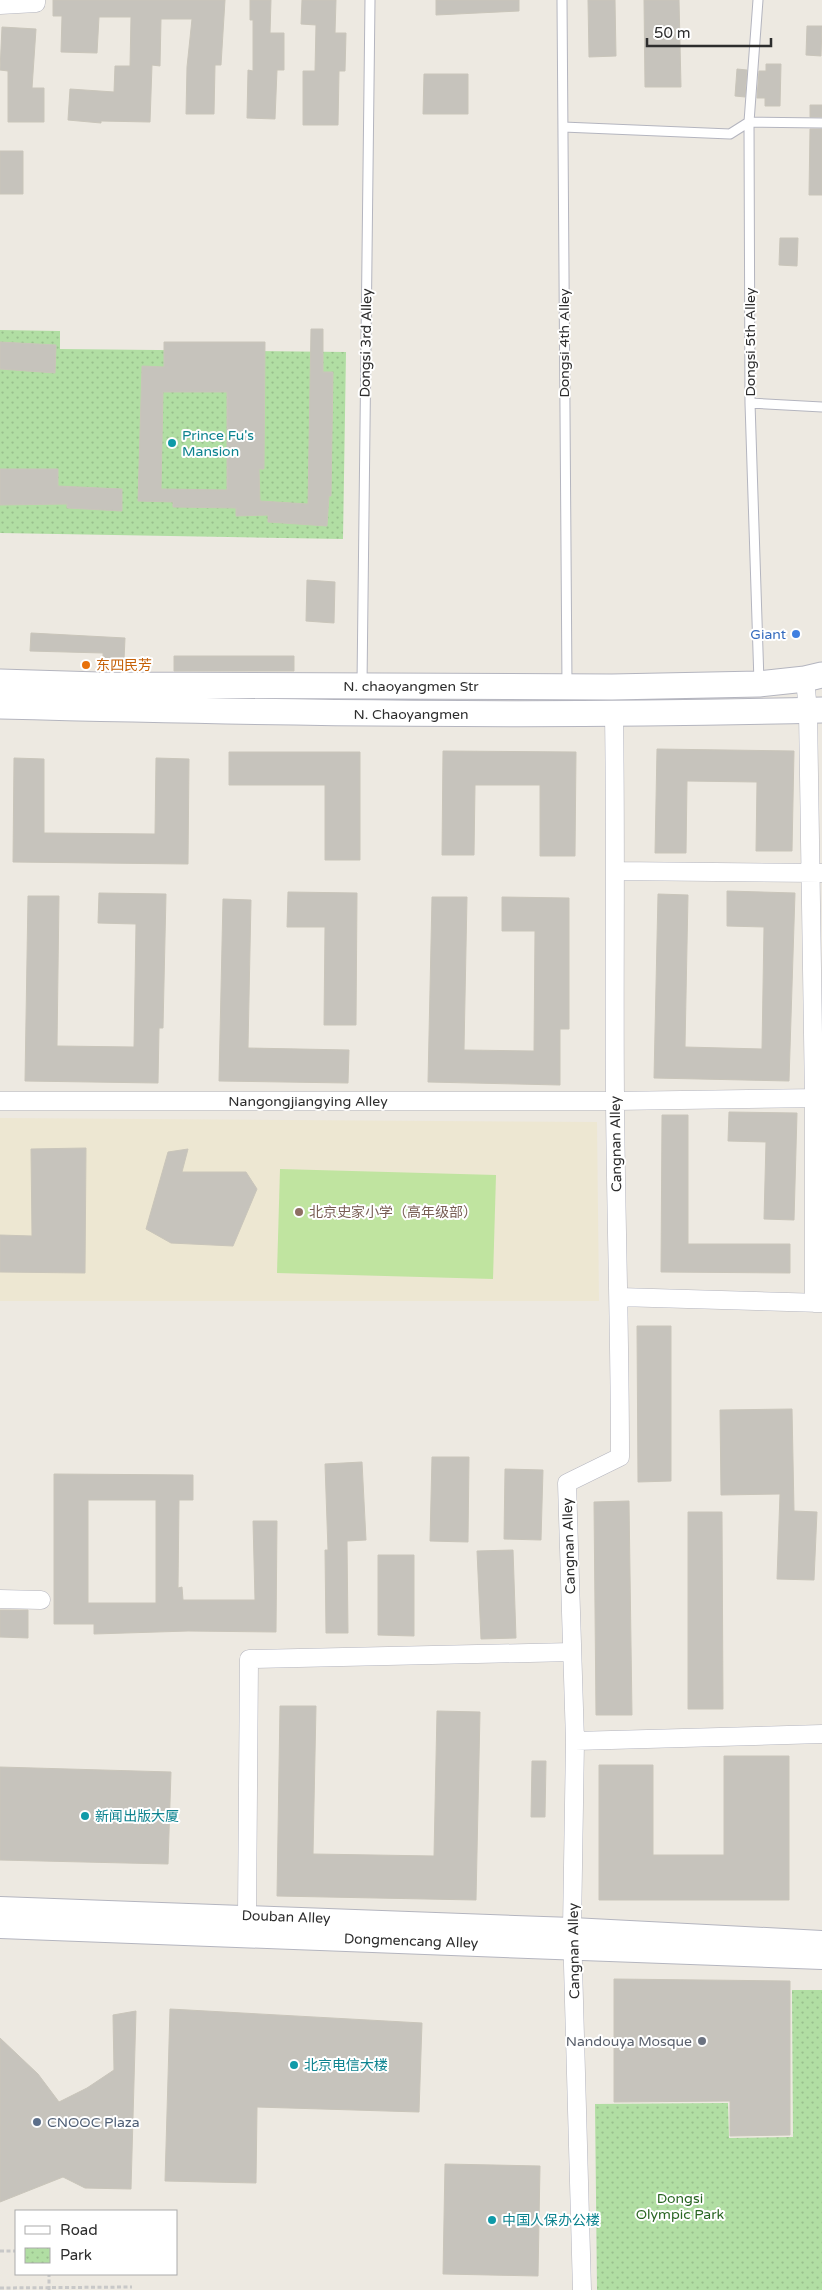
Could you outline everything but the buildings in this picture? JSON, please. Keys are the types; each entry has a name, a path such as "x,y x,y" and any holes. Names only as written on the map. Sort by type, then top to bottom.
{"main road":[{"name":"N. chaoyangmen Str","path":"0,682 99,685 567,686 759,684 814,677"},
{"name":"N. Chaoyangmen","path":"0,706 292,713 614,715 815,710"}],"street":[{"path":"0,5 36,3 36,0"},
{"path":"620,1297 818,1303 814,677"},
{"name":"Cangnan Alley","path":"582,2290 572,1938 575,1741 567,1483 620,1457 620,1297 615,1101 616,870 614,715"},
{"path":"616,870 816,873"},
{"name":"Nangongjiangying Alley","path":"0,1101 615,1101 818,1098"},
{"path":"0,1599 41,1600"},
{"path":"247,1916 249,1659 572,1652"},
{"path":"575,1741 822,1734"},
{"name":"Douban Alley","path":"0,1908 247,1916 572,1938"},
{"name":"Dongmencang Alley","path":"0,1927 822,1942"},
{"name":"Dongmencang Alley","path":"572,1938 822,1958"}],"lane":[{"name":"Dongsi 3rd Alley","path":"362,686 370,0"},
{"name":"Dongsi 4th Alley","path":"562,0 567,686"},
{"name":"Dongsi 5th Alley","path":"758,0 749,122 750,403 759,684"},
{"path":"563,127 730,134 749,122 822,123"},
{"path":"750,403 822,406"}],"path":[{"path":"0,2251 15,2250"},
{"path":"49,2275 49,2288"},
{"path":"0,2288 132,2287"}],"shaded area":[{"name":"北京史家小学（高年级部）","path":"0,1118 597,1122 599,1301 0,1301"}],"green space":[{"name":"Prince Fu's Mansion","path":"0,330 60,331 60,349 346,352 343,539 0,533"},
{"path":"280,1169 496,1175 493,1279 277,1273"},
{"name":"Dongsi Olympic Park","path":"792,1990 822,1990 822,2290 597,2290 595,2104 728,2103 729,2138 793,2137"}],"place":[{"name":"Prince Fu's Mansion","path":"172,443"},
{"name":"Giant","path":"796,634"},
{"name":"东四民芳","path":"86,665"},
{"name":"北京史家小学（高年级部）","path":"299,1212"},
{"name":"新闻出版大厦","path":"85,1816"},
{"name":"Nandouya Mosque","path":"702,2041"},
{"name":"北京电信大楼","path":"294,2065"},
{"name":"CNOOC Plaza","path":"37,2122"},
{"name":"中国人保办公楼","path":"492,2220"}]}
